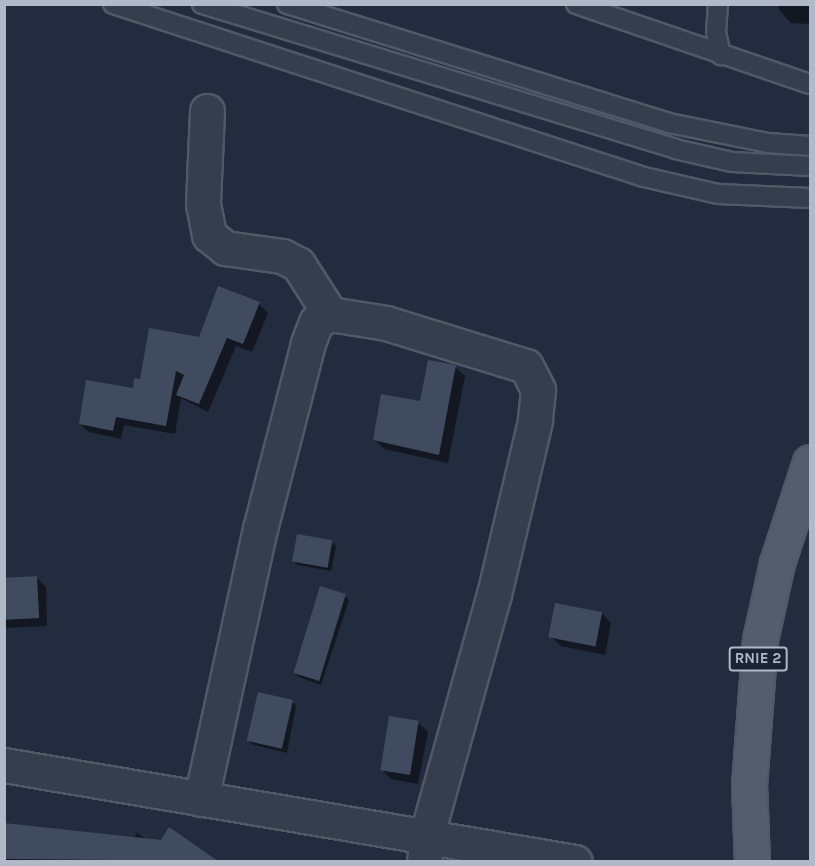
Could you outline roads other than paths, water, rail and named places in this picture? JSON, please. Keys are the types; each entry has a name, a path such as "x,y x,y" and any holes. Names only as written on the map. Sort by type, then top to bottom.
{"main road":[{"name":"RNIE 2","path":"753,861 749,785 760,640 777,563 810,462"}],"street":[{"path":"207,111 202,204 208,235 225,248 282,256 298,264 330,314"},
{"path":"201,799 260,529 308,343 316,322 330,314 375,321 526,366 538,390 535,421 494,594 426,848"},
{"path":"4,765 201,799 426,848 575,861"}],"lane":[{"path":"113,4 644,177 718,194 810,198"},
{"path":"202,4 675,149 732,162 810,166"},
{"path":"287,4 669,123 768,143 810,146"},
{"path":"576,4 810,84"},
{"path":"718,4 716,32 721,55"}]}
